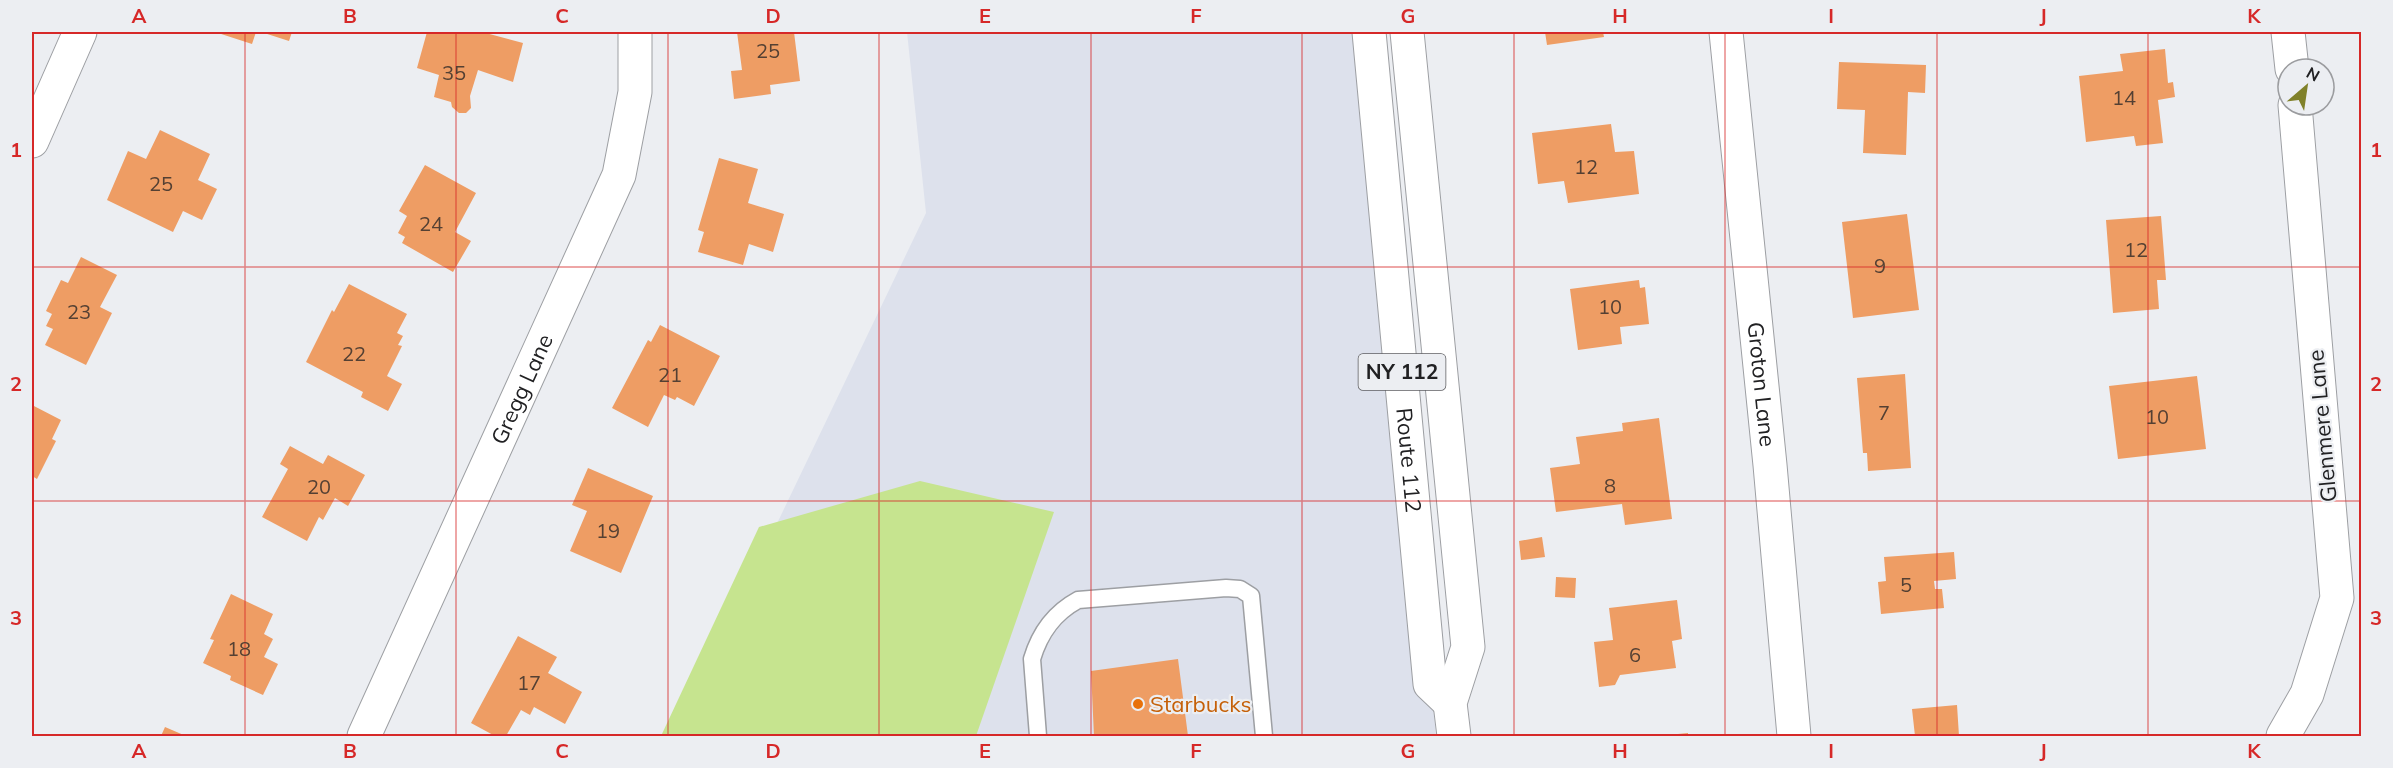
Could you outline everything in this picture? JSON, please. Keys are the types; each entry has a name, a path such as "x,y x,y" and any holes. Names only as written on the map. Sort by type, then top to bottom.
{"street":[{"path":"32,141 80,32"},
{"name":"Gregg Lane","path":"364,736 619,175 635,92 635,32"},
{"name":"Route 112","path":"1369,32 1430,684 1450,703"},
{"name":"Route 112","path":"1407,32 1468,647 1450,703 1454,736"},
{"name":"Groton Lane","path":"1726,32 1769,453 1794,736"},
{"path":"2288,32 2291,57"},
{"name":"Glenmere Lane","path":"2283,736 2307,694 2349,600 2296,117"}],"lane":[{"path":"1038,736 1032,659 1048,623 1062,608 1078,600 1226,588 1240,589 1251,596 1264,736"}],"shaded area":[{"path":"907,32 1368,32 1436,736 675,736 926,213"}],"green space":[{"path":"920,481 1054,512 976,736 661,736 759,527"}],"building":[{"path":"215,32 256,32 252,44"},
{"path":"261,32 292,32 289,41"},
{"path":"427,32 482,32 523,43 513,82 478,70 470,96 471,108 466,113 459,113 452,107 451,102 434,97 439,75 417,68"},
{"path":"737,32 794,32 800,81 770,85 771,94 734,99 731,71 742,70"},
{"path":"1545,32 1603,32 1604,37 1547,45"},
{"path":"2165,49 2168,83 2173,82 2175,97 2158,100 2163,143 2136,146 2134,136 2086,142 2079,76 2123,71 2120,54"},
{"path":"1839,62 1926,65 1925,93 1908,92 1906,155 1863,153 1865,110 1837,109"},
{"path":"1611,124 1615,152 1634,151 1639,194 1568,203 1564,181 1538,184 1532,133"},
{"path":"160,130 210,154 198,180 217,189 202,220 183,211 173,232 107,200 128,151 146,159"},
{"path":"719,158 758,169 748,203 784,214 773,252 749,244 743,265 698,252 704,232 698,230"},
{"path":"425,165 476,193 455,232 471,241 453,272 402,243 405,237 398,233 407,216 399,211"},
{"path":"1907,214 1919,310 1853,318 1842,222"},
{"path":"2161,216 2166,280 2157,280 2159,309 2113,313 2106,220"},
{"path":"81,257 117,275 100,307 112,313 86,365 45,345 53,329 46,326 52,314 46,311 61,280 68,283"},
{"path":"1639,280 1640,288 1645,287 1649,324 1620,327 1622,344 1578,350 1570,289"},
{"path":"349,284 407,314 397,333 403,336 398,345 402,346 387,376 402,384 388,411 361,397 363,392 306,362 332,310 334,312"},
{"path":"660,325 720,356 694,406 677,397 675,400 664,395 648,427 612,408 648,340 651,342"},
{"path":"1905,374 1911,468 1868,471 1867,453 1863,453 1857,378"},
{"path":"2197,376 2206,449 2118,459 2109,386"},
{"path":"32,405 61,420 52,439 56,441 37,479 32,476"},
{"path":"1659,418 1672,519 1625,525 1622,504 1556,512 1550,468 1580,464 1576,437 1623,431 1622,423"},
{"path":"290,446 323,464 328,455 365,475 348,506 335,498 323,520 319,517 307,541 262,517 288,469 280,464"},
{"path":"588,468 653,496 621,573 570,551 587,511 572,505"},
{"path":"1542,537 1545,557 1521,560 1519,541"},
{"path":"1954,552 1956,579 1934,581 1935,589 1942,589 1944,608 1881,614 1878,582 1886,581 1884,557"},
{"path":"1556,577 1576,578 1575,598 1555,597"},
{"path":"231,594 273,614 264,634 273,639 264,657 278,664 263,695 230,680 231,676 203,663 214,640 210,639"},
{"path":"1677,600 1682,639 1672,641 1676,668 1620,675 1615,685 1599,687 1594,642 1613,640 1609,608"},
{"path":"518,636 557,657 548,673 582,692 565,724 534,707 530,715 521,710 506,736 495,736 471,723"},
{"name":"Starbucks","path":"1178,659 1188,736 1094,736 1091,671"},
{"path":"1957,705 1959,736 1915,736 1912,709"},
{"path":"165,727 186,736 161,736"},
{"path":"1688,733 1688,736 1668,736 1668,735"}],"place":[{"name":"Starbucks","path":"1138,704"}]}
